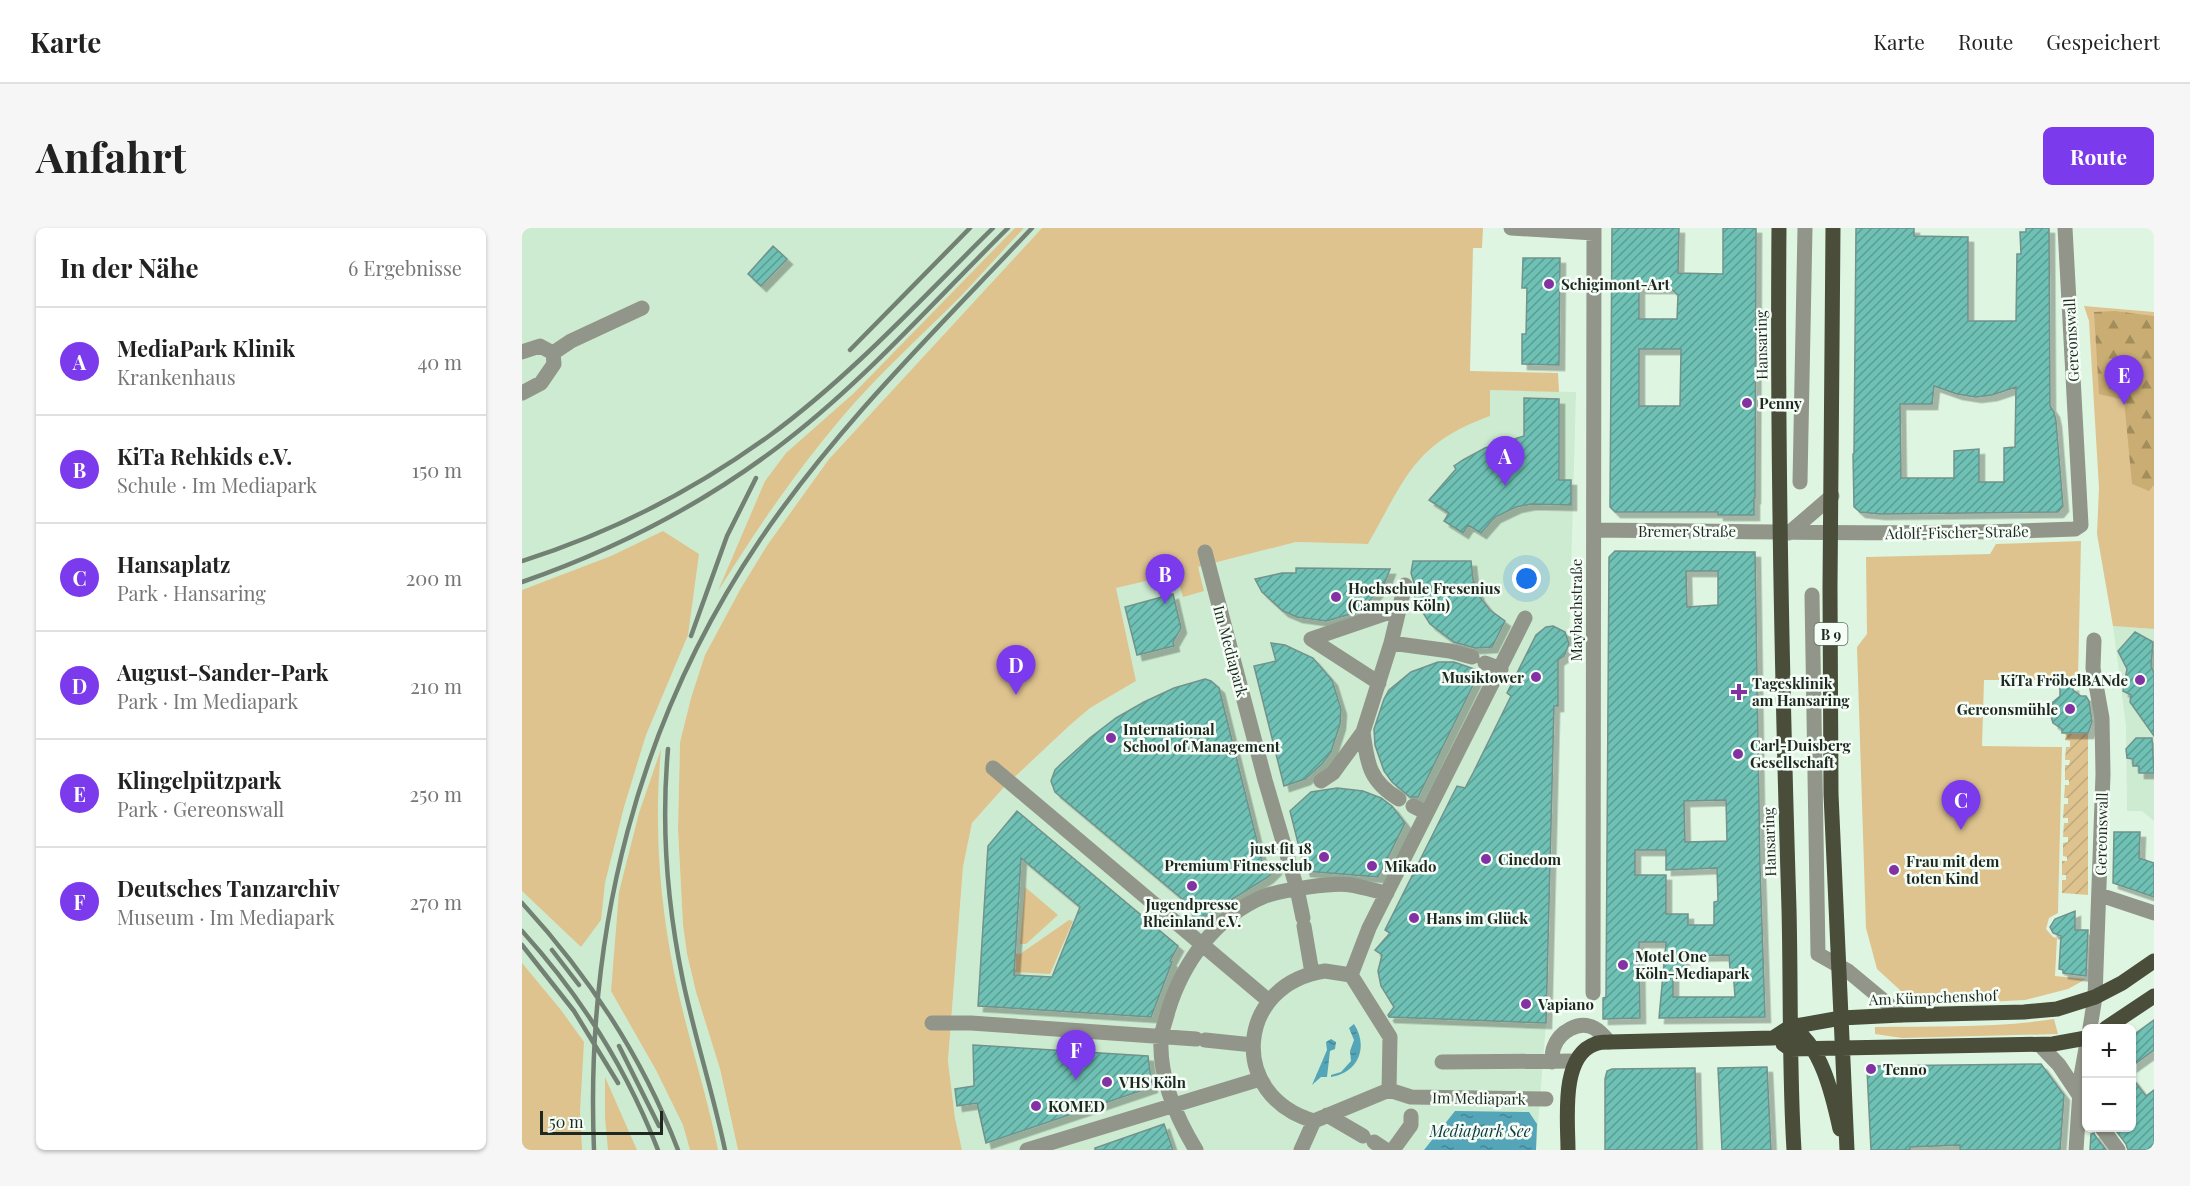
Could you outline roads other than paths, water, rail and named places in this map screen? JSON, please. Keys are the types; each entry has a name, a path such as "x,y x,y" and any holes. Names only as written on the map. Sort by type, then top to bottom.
{"main road":[{"name":"Hansaring","path":"1779,228 1780,457 1785,533 1793,1022 1790,1049 1794,1150"},
{"name":"B 9","path":"1833,228 1831,794 1846,1150"},
{"name":"Am Kümpchenshof","path":"1773,1038 1793,1022 2057,1009 2096,997 2122,983 2154,961"},
{"path":"2113,1024 2154,996"},
{"name":"B 9","path":"1793,1022 1813,1048 1830,1089 1846,1150"},
{"path":"1793,1022 1807,1034 1843,1048"},
{"path":"1568,1150 1569,1081 1576,1061 1594,1044 1609,1041 1773,1038 1790,1049 2040,1045 2082,1039"}],"street":[{"path":"1511,228 1594,230"},
{"path":"1800,482 1804,228"},
{"name":"Gereonswall","path":"2065,228 2081,525"},
{"name":"Maybachstraße","path":"1593,993 1594,230"},
{"path":"553,352 571,341 642,308"},
{"path":"522,352 540,346 553,352"},
{"path":"522,393 541,383 548,375 554,364 553,352"},
{"path":"1780,457 1801,448"},
{"path":"1785,533 1832,496"},
{"name":"Adolf-Fischer-Straße","path":"1831,533 1986,533 2074,529 2081,525"},
{"name":"Bremer Straße","path":"1594,530 1785,533"},
{"path":"1785,533 1831,533"},
{"name":"Im Mediapark","path":"1205,552 1264,780 1297,889 1312,973"},
{"path":"1320,781 1333,772 1363,732 1391,643 1405,585"},
{"path":"1812,595 1818,954 1838,964 1866,984 1901,1015"},
{"path":"1379,683 1306,638 1399,609"},
{"path":"1351,975 1369,928 1526,618"},
{"path":"1811,629 1831,629"},
{"name":"Gereonswall","path":"2091,1024 2096,997 2103,774 2102,718 2093,668 2094,640"},
{"path":"1391,643 1450,651 1501,669"},
{"path":"1363,732 1372,775 1384,790 1427,813"},
{"path":"993,768 1269,1000"},
{"path":"1196,1150 1174,1106 1163,1069 1161,1036 1175,990 1201,943 1235,912 1265,896 1297,889 1349,884 1387,893"},
{"path":"2100,895 2154,913"},
{"path":"1301,1150 1321,1118 1389,1090 1390,1037 1351,975 1332,971 1312,973 1288,983 1269,1000 1256,1024 1253,1045 1255,1066 1260,1079 1276,1102 1300,1117 1321,1118 1374,1143"},
{"path":"932,1023 1161,1036 1253,1045"},
{"path":"1552,1062 1554,1047 1561,1035 1569,1029 1580,1026 1593,1027 1609,1041"},
{"path":"2040,1045 2059,1065 2082,1099"},
{"path":"1442,1062 1576,1061"},
{"path":"1027,1150 1260,1079"},
{"name":"Im Mediapark","path":"1389,1090 1411,1108 1546,1099"},
{"path":"2076,1150 2082,1107"},
{"path":"1394,1150 1411,1125 1411,1108"},
{"path":"2105,1132 2118,1150"}],"water":[{"path":"1354,1024 1361,1041 1358,1058 1348,1070 1331,1077 1341,1072 1351,1061 1350,1051 1354,1040 1349,1028"},
{"path":"1331,1039 1336,1042 1335,1049 1330,1051 1327,1077 1321,1077 1312,1085 1327,1050 1326,1042"},
{"name":"Mediapark See","path":"1455,1111 1529,1112 1537,1124 1536,1150 1424,1150"}],"railway":[{"path":"850,350 970,228"},
{"path":"522,561 555,550 650,509 711,475 769,436 857,363 993,228"},
{"path":"522,582 590,556 655,525 718,488 778,447 809,423 868,370 1008,228"},
{"path":"594,1150 594,1069 599,988 610,909 628,832 651,756 681,681 717,610 760,540 790,498 855,418 925,340 1032,228"},
{"path":"691,636 727,536 756,478"},
{"path":"668,749 665,836 669,894 677,952 725,1150"},
{"path":"522,903 570,959 612,1019 648,1083 678,1150"},
{"path":"522,931 582,1007 617,1062 658,1150"},
{"path":"522,945 574,1011 618,1083"},
{"path":"552,950 579,985"},
{"path":"619,1046 659,1126"}],"place":[{"name":"Schigimont-Art","path":"1549,284"},
{"name":"Penny","path":"1747,403"},
{"name":"Klingelpützpark","path":"2124,405"},
{"name":"MediaPark Klinik","path":"1505,486"},
{"name":"Hochschule Fresenius (Campus Köln)","path":"1336,597"},
{"name":"KiTa Rehkids e.V.","path":"1165,604"},
{"name":"Musiktower","path":"1536,677"},
{"name":"KiTa FröbelBANde","path":"2140,680"},
{"name":"Tagesklinik am Hansaring","path":"1739,692"},
{"name":"August-Sander-Park","path":"1016,695"},
{"name":"Gereonsmühle","path":"2070,709"},
{"name":"International School of Management","path":"1111,738"},
{"name":"Carl-Duisberg Gesellschaft","path":"1738,754"},
{"name":"Hansaplatz","path":"1961,830"},
{"name":"just fit 18 Premium Fitnessclub","path":"1324,857"},
{"name":"Cinedom","path":"1486,859"},
{"name":"Mikado","path":"1372,866"},
{"name":"Frau mit dem toten Kind","path":"1894,870"},
{"name":"Jugendpresse Rheinland e.V.","path":"1192,886"},
{"name":"Hans im Glück","path":"1414,918"},
{"name":"Motel One Köln-Mediapark","path":"1623,965"},
{"name":"Vapiano","path":"1526,1004"},
{"name":"Tenno","path":"1871,1069"},
{"name":"Deutsches Tanzarchiv","path":"1076,1080"},
{"name":"VHS Köln","path":"1107,1082"},
{"name":"KOMED","path":"1036,1106"}]}
